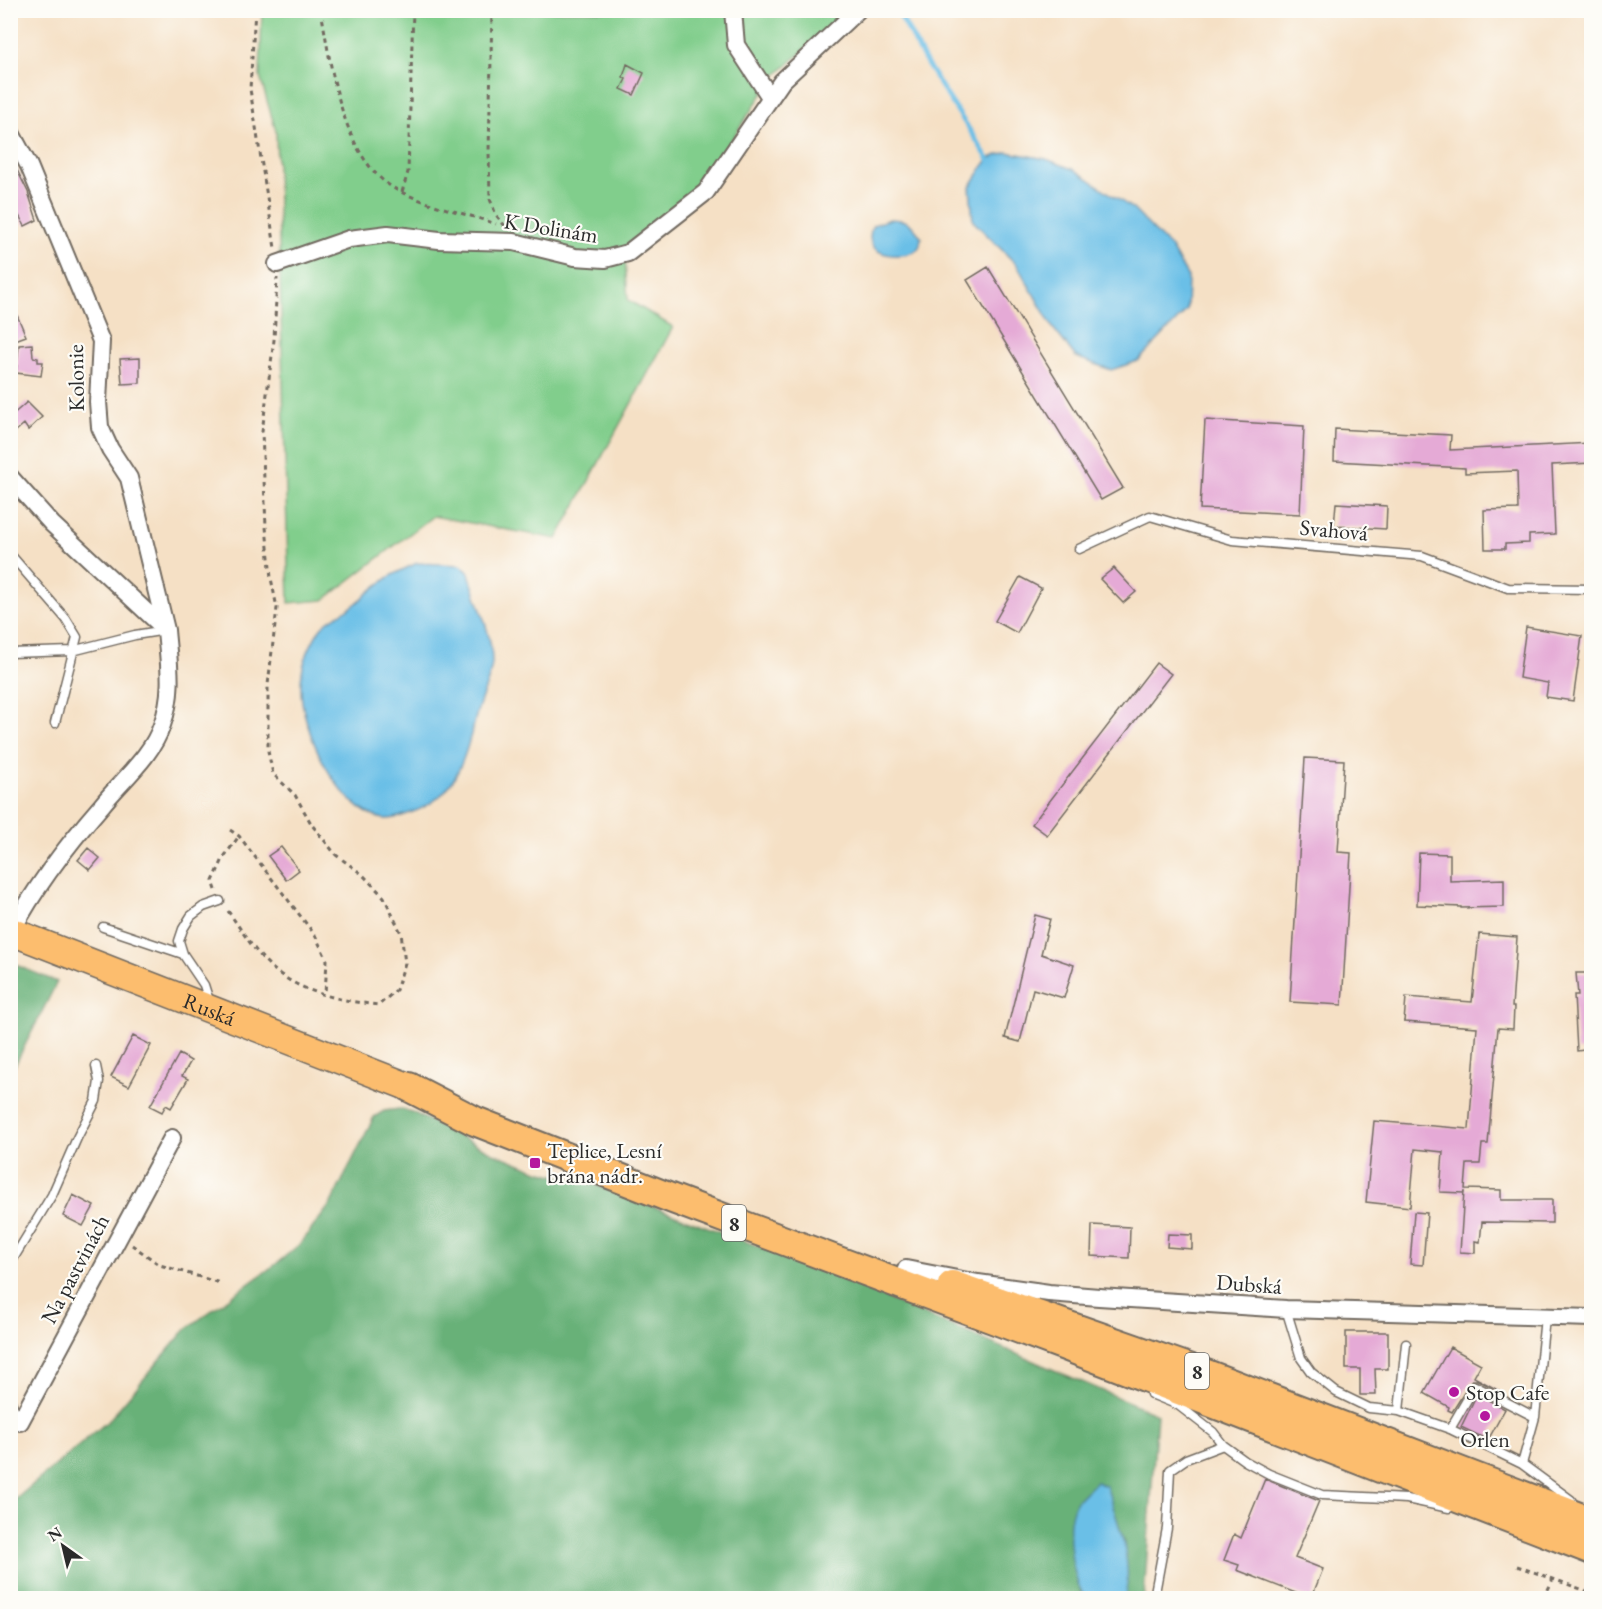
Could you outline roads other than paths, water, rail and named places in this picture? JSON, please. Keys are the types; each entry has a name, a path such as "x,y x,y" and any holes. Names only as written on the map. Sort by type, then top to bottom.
{"highway":[{"name":"8","path":"409,1087 487,1114 698,1198 1074,1326 1209,1375 1587,1520"},
{"name":"8","path":"409,1087 453,1111 506,1133 1075,1355 1592,1550"}],"main road":[{"name":"Ruská","path":"11,931 409,1087"}],"street":[{"path":"733,10 736,45 770,98"},
{"name":"K Dolinám","path":"277,264 349,239 388,234 439,240 514,242 575,257 604,259 628,253 706,192 782,81 858,10"},
{"name":"Kolonie","path":"10,131 28,166 101,340 98,402 100,427 110,449 129,478 166,630 171,686 162,726 146,754 70,842 27,902 11,931"},
{"path":"10,477 52,524 166,630"},
{"name":"Na pastvinách","path":"20,1422 172,1138"},
{"name":"Dubská","path":"906,1269 978,1283 1049,1293 1146,1300 1286,1309 1592,1318"}],"lane":[{"name":"Svahová","path":"1079,549 1150,516 1232,540 1422,556 1508,588 1592,588"},
{"path":"10,554 66,619 77,637 55,723"},
{"path":"10,653 72,651 135,635 166,630"},
{"path":"211,1010 204,985 183,954 179,941 191,916 203,907 220,901"},
{"path":"103,927 183,954"},
{"path":"10,1264 52,1195 96,1101 99,1081 96,1066"},
{"path":"1286,1309 1301,1358 1311,1372 1336,1392 1369,1408 1399,1411 1450,1429 1522,1464 1571,1500 1587,1520"},
{"path":"1522,1464 1535,1417 1545,1317"},
{"path":"1399,1411 1406,1344"},
{"path":"1450,1429 1475,1386 1535,1417"},
{"path":"1146,1392 1178,1405 1213,1432 1223,1445 1245,1461 1269,1474 1322,1495 1407,1499 1463,1511"},
{"path":"10,1399 20,1422"},
{"path":"1154,1599 1167,1528 1170,1470 1186,1459 1223,1445"},
{"path":"1474,1514 1529,1526"}],"water":[{"path":"1007,152 1046,159 1075,170 1133,209 1171,248 1188,277 1187,310 1138,361 1111,370 1076,357 1053,328 1017,265 973,221 970,187 986,162 992,157"},
{"path":"890,219 905,221 911,225 921,237 919,247 907,254 897,255 879,251 872,245 870,237 873,225"},
{"path":"417,563 461,565 469,573 489,639 492,667 464,757 450,785 427,806 397,818 384,819 367,813 351,801 324,765 307,722 302,702 301,677 304,662 323,625 353,606 389,577"},
{"path":"1096,1482 1106,1486 1123,1542 1127,1571 1124,1598 1085,1598 1076,1577 1070,1537 1072,1512 1078,1499"}],"waterway":[{"path":"897,10 928,66 989,160"}],"place":[{"name":"Teplice, Lesní brána nádr.","path":"535,1163"},
{"name":"Stop Cafe","path":"1454,1392"},
{"name":"Orlen","path":"1485,1416"}]}
